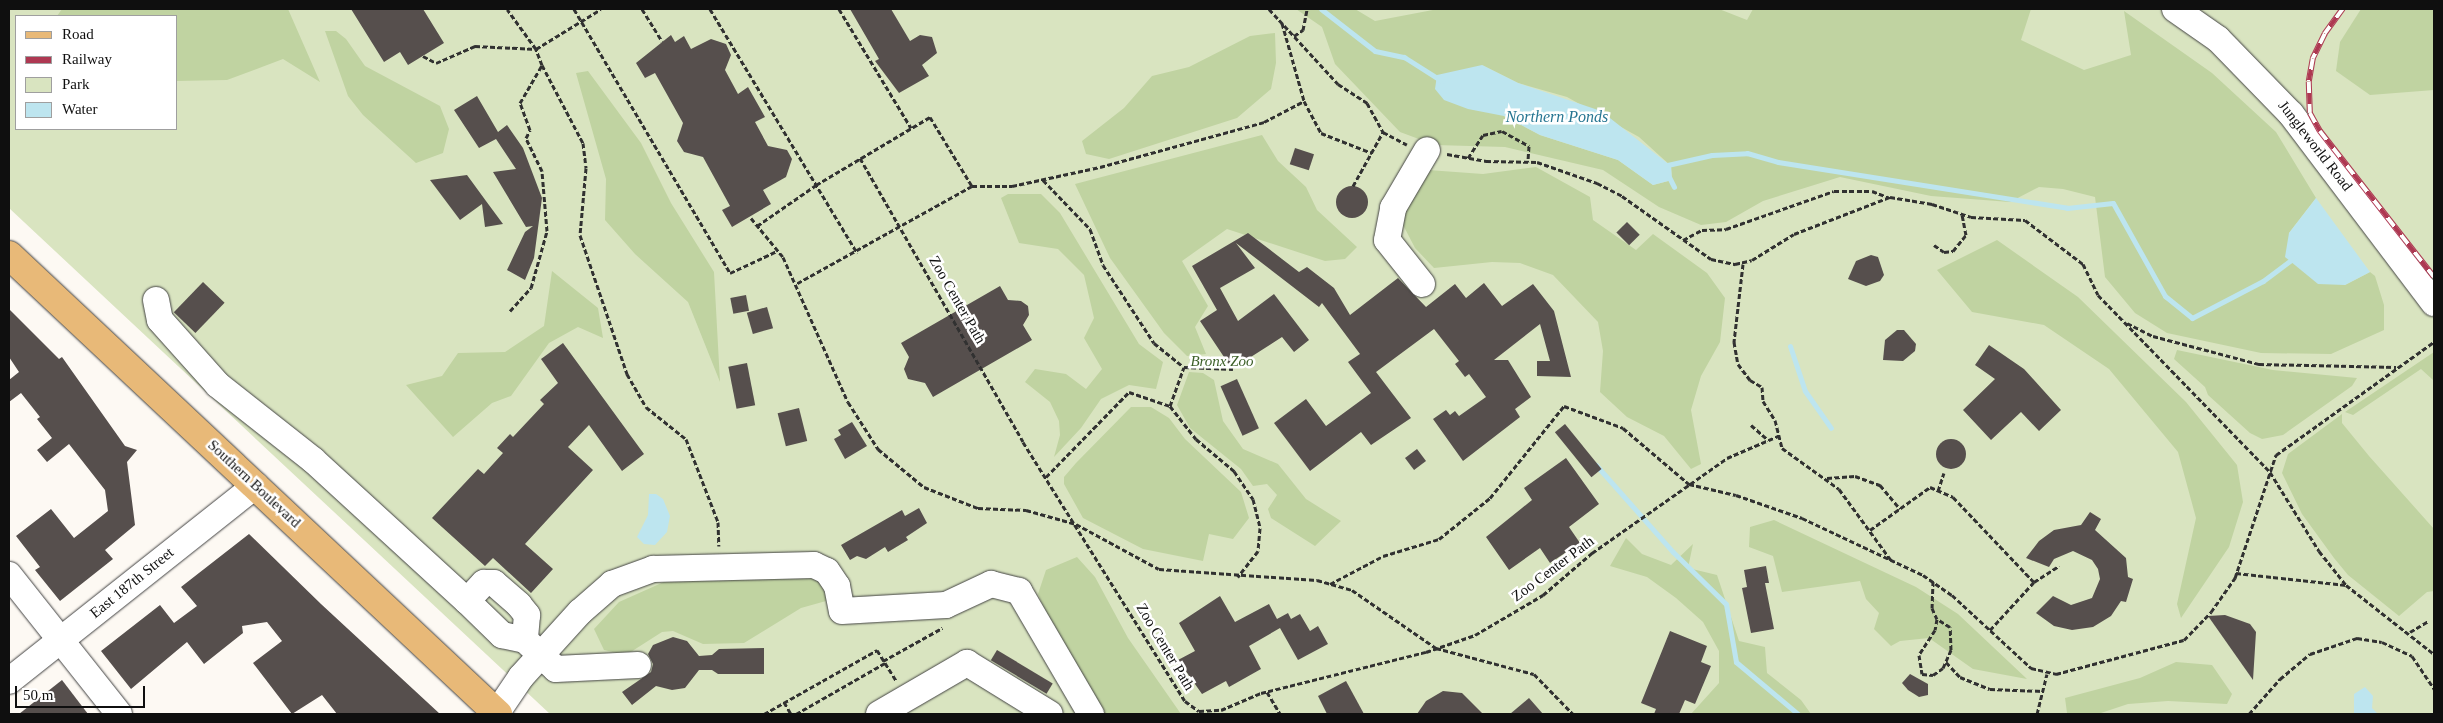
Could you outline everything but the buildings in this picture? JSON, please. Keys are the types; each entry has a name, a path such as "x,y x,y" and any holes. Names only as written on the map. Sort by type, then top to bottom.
{"main road":[{"name":"Southern Boulevard","path":"9,255 256,485 497,714"}],"street":[{"name":"Jungleworld Road","path":"2175,9 2218,39 2291,114 2434,304"},
{"path":"1422,284 1387,240 1393,208 1427,150"},
{"path":"156,300 160,320 218,384 313,460 467,601 484,583 494,583 527,615 532,648 556,668 573,670 638,665"},
{"name":"East 187th Street","path":"9,681 256,485"},
{"path":"497,714 532,648 580,612 612,584 653,569 814,565 827,571 836,586 842,611 946,605 991,584 1019,591 1091,714"},
{"path":"9,575 119,714"},
{"path":"879,714 968,662 1050,714"}],"path":[{"path":"507,9 536,48 542,65 583,143 586,168 580,235 627,374 646,407 686,439 718,522 720,567"},
{"path":"574,9 730,273 777,251"},
{"path":"423,56 436,63 474,46 536,48 601,9"},
{"path":"642,9 662,41"},
{"path":"710,9 857,253"},
{"path":"839,9 911,128"},
{"path":"1269,9 1338,84 1367,103 1383,132 1402,144 1468,158 1528,162 1597,183 1622,196 1711,259 1743,264 1794,234 1839,220 1890,197"},
{"path":"1294,36 1303,30 1308,9"},
{"path":"1282,22 1304,101 1321,133 1372,153"},
{"path":"510,311 531,288 547,231 542,171 526,138 530,130 520,103 542,65"},
{"path":"796,284 857,253 900,226 972,186 1012,186 1043,179 1264,122 1304,101"},
{"path":"757,226 816,185 930,117 972,186"},
{"path":"1468,158 1483,135 1502,131 1529,146 1528,162"},
{"path":"1353,186 1383,132"},
{"name":"Zoo Center Path","path":"860,158 1046,477 1191,708 1205,712 1221,710 1267,692 1436,648 1475,635 1543,595 1652,510 1726,458 1778,436"},
{"path":"1043,179 1090,229 1103,265 1154,343 1184,367 1234,369"},
{"path":"1683,240 1702,230 1726,229 1834,191 1872,190 1890,197 1962,214 2025,220 2083,264 2098,294 2270,472 2319,550 2346,585 2410,632 2434,654"},
{"path":"1934,245 1944,252 1953,251 1966,235 1962,214"},
{"path":"751,218 777,251 796,284 848,402 878,449 924,486 978,508 1026,510 1076,524 1159,569 1330,584 1352,590 1436,648 1534,674 1573,714"},
{"path":"1743,264 1735,354 1742,373 1762,387 1763,401 1775,420 1782,448 1827,478 1870,530 1891,560"},
{"path":"2124,322 2153,336 2259,364 2397,367"},
{"path":"1330,584 1384,556 1439,539 1490,498 1564,406 1624,428 1689,484 1772,507 1891,560 1933,581 1990,630 2021,661 2047,674 2184,640 2211,612 2236,573 2276,455 2434,342"},
{"path":"1170,406 1184,367"},
{"path":"1046,477 1129,392 1170,406 1196,439 1234,471 1253,499 1260,528 1258,551 1238,577"},
{"path":"1751,425 1768,440"},
{"path":"1938,490 1944,473"},
{"path":"1827,478 1855,476 1880,485 1900,508"},
{"path":"1870,530 1930,487 1953,498 2034,582"},
{"path":"1990,630 2034,582 2059,566"},
{"path":"2236,573 2346,585"},
{"path":"1933,581 1932,608 1937,619 1950,627 1951,650 1946,662 1933,675 1922,674 1918,665 1918,655 1935,630 1937,619"},
{"path":"796,714 947,624 946,605"},
{"path":"2410,632 2428,621"},
{"path":"2249,714 2280,679 2310,654 2357,638 2382,642 2412,656 2434,689"},
{"path":"764,714 877,650 907,698"},
{"path":"1946,662 1960,676 1990,689 2042,691"},
{"path":"2043,714 2037,713 2047,674"},
{"path":"1267,692 1280,714"},
{"path":"784,702 791,714"},
{"path":"2127,714 2152,714"}],"green space":[{"name":"Bronx Zoo","path":"9,9 2434,9 2434,714 550,714 9,208"},
{"path":"62,9 288,9 320,82 283,59 227,80 178,81 178,15 58,15"},
{"path":"1296,9 1355,9 1375,21 1438,9 1719,9 1747,20 1753,9 2031,9 2021,40 2084,70 2131,55 2124,11 2212,73 2276,132 2316,198 2289,233 2345,285 2370,272 2375,276 2384,305 2384,330 2331,354 2261,353 2167,333 2135,313 2105,277 2095,197 2063,189 2039,187 2010,202 1931,196 1840,177 1763,201 1726,222 1701,225 1659,207 1603,170 1505,147 1435,145 1400,132 1335,64 1322,27","holes":["1482,65 1518,83 1567,97 1639,137 1671,166 1672,180 1653,185 1618,160 1540,135 1504,116"]},
{"path":"2361,9 2434,9 2434,90 2370,95 2336,71 2340,42"},
{"path":"325,31 336,31 346,39 365,66 440,106 449,129 443,153 416,163 363,115 348,96"},
{"path":"1275,33 1276,63 1271,89 1237,118 1109,159 1086,154 1082,141 1124,108 1152,76 1189,67 1250,36"},
{"path":"588,71 641,143 671,203 714,272 720,382 688,302 635,254 605,220 606,179 576,73"},
{"path":"1262,135 1278,161 1306,187 1317,210 1357,247 1345,259 1325,261 1227,229 1182,261 1208,306 1195,327 1206,354 1187,356 1164,333 1110,258 1075,184"},
{"path":"1536,167 1590,197 1593,220 1636,250 1653,234 1707,273 1725,298 1720,342 1701,376 1691,410 1701,464 1691,469 1664,436 1627,417 1600,392 1603,351 1598,322 1553,275 1520,263 1492,262 1434,268 1415,248 1401,221 1414,185 1428,170 1483,174"},
{"path":"1008,194 1041,194 1060,213 1139,344 1163,362 1156,389 1129,385 1101,399 1081,428 1054,457 1060,435 1059,421 1050,402 1025,382 1035,369 1066,374 1086,389 1102,369 1084,338 1094,318 1084,275 1058,249 1019,243 1001,198"},
{"path":"1997,240 2078,297 2186,402 2237,465 2243,502 2229,547 2181,618 2177,604 2196,518 2178,452 2109,369 2044,325 1972,312 1937,270"},
{"path":"552,271 598,308 603,338 578,327 549,343 511,396 492,403 453,437 406,385 442,376 458,353 505,352 544,326"},
{"path":"2177,350 2273,370 2357,378 2352,386 2283,435 2262,439 2250,433 2208,395 2205,387 2174,359"},
{"path":"2434,352 2433,380 2421,369 2353,415 2345,412"},
{"path":"1189,372 1203,373 1214,380 1223,421 1243,449 1278,464 1306,499 1341,521 1315,546 1271,518 1268,509 1277,495 1267,484 1253,486 1241,469 1190,428 1177,405"},
{"path":"1131,407 1151,407 1169,418 1185,439 1241,492 1249,518 1233,539 1209,534 1203,561 1143,549 1083,518 1064,484 1064,477 1076,463"},
{"path":"2342,414 2342,423 2434,529 2434,591 2427,592 2399,616 2348,575 2334,558 2302,514 2282,473 2288,454"},
{"path":"1774,520 1916,587 1958,614 2027,679 1973,669 1929,638 1900,641 1891,646 1874,629 1879,613 1866,599 1860,581 1782,592 1773,556 1749,547 1750,527"},
{"path":"1626,538 1642,554 1671,565 1693,544 1688,568 1717,575 1739,641 1765,647 1767,673 1801,700 1811,714 1691,714 1719,683 1719,651 1703,622 1676,598 1647,577 1610,566"},
{"path":"1077,557 1095,577 1128,638 1181,714 1104,714 1060,647 1038,594 1046,570"},
{"path":"804,571 828,583 826,601 801,608 744,643 703,644 673,631 662,632 626,655 604,650 594,629 619,602 666,581"},
{"path":"2176,662 2212,665 2232,694 2227,704 2168,701 2128,704 2098,714 2067,713 2065,698 2140,678"}],"water":[{"name":"Northern Ponds","path":"1482,65 1518,83 1601,111 1671,166 1672,180 1653,185 1618,160 1540,135 1504,116 1468,109 1444,100 1435,89 1437,75"},
{"path":"2316,198 2370,272 2345,285 2318,284 2285,257 2289,233"},
{"path":"649,494 656,494 663,499 670,516 667,532 655,545 644,544 637,537 648,515"},
{"path":"2365,687 2373,696 2372,708 2378,714 2354,714 2354,694"}],"waterway":[{"path":"1321,9 1375,51 1404,57 1442,81"},
{"path":"1663,166 1712,155 1747,153 1778,162 2067,208 2113,203 2165,296 2192,318 2263,281 2293,258"},
{"path":"1669,177 1674,187"},
{"path":"1790,346 1805,391 1831,428"},
{"path":"1596,465 1673,552 1726,604 1736,662 1798,714"}],"railway":[{"path":"2343,9 2325,34 2313,59 2309,82 2310,113 2320,131 2434,277"}]}
